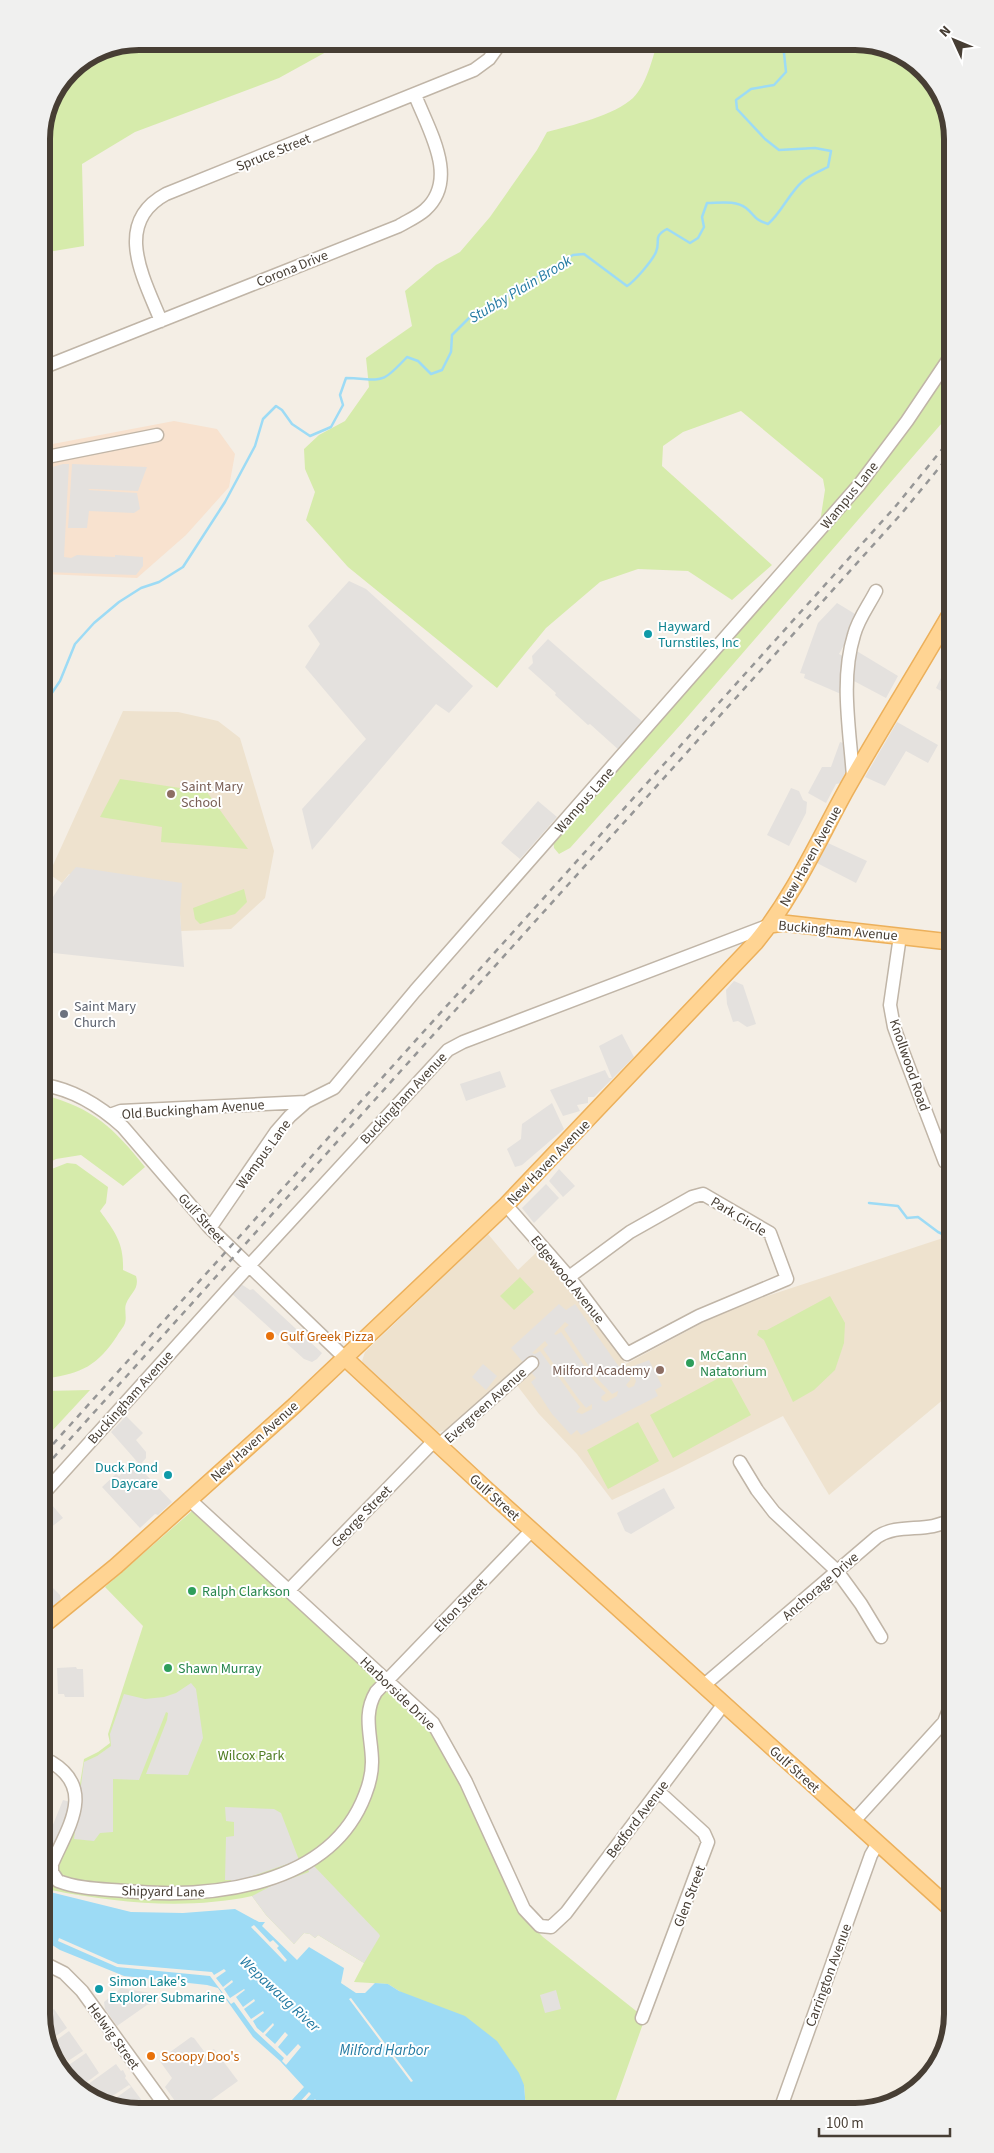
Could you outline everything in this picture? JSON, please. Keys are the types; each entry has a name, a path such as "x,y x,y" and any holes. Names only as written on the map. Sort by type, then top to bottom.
{"main road":[{"name":"New Haven Avenue","path":"50,1620 116,1566 190,1500 345,1358 506,1205 770,925 787,899 853,777 944,624"},
{"name":"Buckingham Avenue","path":"770,925 783,923 944,941"},
{"name":"Gulf Street","path":"345,1358 436,1444 944,1903"}],"street":[{"name":"Spruce Street","path":"161,321 139,269 135,252 140,222 153,203 176,190 478,68 496,50"},
{"name":"Corona Drive","path":"50,365 398,226 425,210 432,202 441,184 441,166 415,95"},
{"name":"Wampus Lane","path":"210,1228 276,1132 306,1102 334,1088 421,984 859,485 907,421 944,366"},
{"path":"50,456 157,435"},
{"path":"853,777 847,699 849,660 854,632 876,590"},
{"name":"Buckingham Avenue","path":"50,1486 248,1267 443,1055 454,1046 770,925"},
{"name":"Knollwood Road","path":"900,936 890,1005 903,1052 944,1159"},
{"name":"Gulf Street","path":"50,1087 77,1095 110,1115 210,1228 248,1267 345,1358"},
{"name":"Old Buckingham Avenue","path":"110,1115 120,1112 306,1102"},
{"name":"Park Circle","path":"569,1277 630,1232 692,1197 703,1194 770,1234 787,1279 699,1316 627,1354"},
{"name":"Edgewood Avenue","path":"506,1205 569,1277 627,1354"},
{"name":"Evergreen Avenue","path":"436,1444 532,1363"},
{"name":"George Street","path":"289,1590 436,1444"},
{"path":"740,1462 757,1490 774,1512 837,1571 882,1637"},
{"name":"Harborside Drive","path":"190,1500 436,1727 466,1782 524,1909 538,1925 547,1928"},
{"name":"Anchorage Drive","path":"704,1686 882,1534 896,1528 939,1526 944,1523"},
{"name":"Elton Street","path":"387,1680 532,1530"},
{"name":"Shipyard Lane","path":"50,1761 69,1777 76,1794 72,1817 52,1864 52,1872 58,1881 82,1887 163,1894 205,1893 240,1887 304,1864 337,1841 354,1820 360,1809 370,1778 372,1764 368,1710 376,1692 387,1680"},
{"name":"Bedford Avenue","path":"547,1928 553,1926 566,1913 723,1704"},
{"path":"854,1821 944,1724"},
{"name":"Glen Street","path":"642,2018 708,1842 704,1833 658,1791"},
{"name":"Carrington Avenue","path":"782,2103 871,1855 878,1843"},
{"name":"Helwig Street","path":"50,1965 64,1973 82,1991 163,2103"}],"shaded area":[{"path":"174,421 217,429 235,454 229,487 186,535 137,578 50,574 50,444"},
{"path":"69,464 64,557 71,558 77,555 115,557 115,555 143,557 143,566 136,575 50,572 50,468"},
{"path":"72,464 147,467 138,491 88,490 137,493 140,509 134,513 89,511 87,528 68,528"},
{"path":"349,581 366,589 473,686 449,713 436,704 312,850 302,809 366,739 305,667 320,644 308,626"},
{"path":"837,603 860,617 839,654 846,658 841,694 804,678 805,674 800,673 818,623"},
{"path":"50,624 53,624 51,674"},
{"path":"548,639 644,723 620,751 590,724 588,725 528,668 533,663 532,656"},
{"path":"855,650 898,676 886,698 852,680"},
{"path":"943,674 944,693 936,688"},
{"name":"Saint Mary School","path":"123,711 178,712 218,721 240,738 274,851 265,898 231,929 181,931 180,914 69,874 62,883 50,875"},
{"path":"897,722 938,745 928,763 906,751 885,786 865,777"},
{"path":"840,742 846,744 848,772 841,783 836,784 826,803 808,793 822,767 831,767"},
{"path":"791,788 799,791 803,800 807,802 806,813 789,846 767,835"},
{"path":"538,801 557,817 520,859 501,843"},
{"path":"828,843 867,861 856,883 817,863"},
{"path":"76,867 182,883 180,914 184,967 50,953 50,902 62,883"},
{"path":"734,981 743,985 756,1024 747,1027 738,1021 733,1022 727,1004 726,990"},
{"path":"622,1034 634,1057 594,1097 588,1097 588,1103 577,1105 580,1111 563,1116 550,1090 605,1070 609,1078 612,1078 599,1046"},
{"path":"500,1071 506,1087 466,1101 460,1084"},
{"path":"552,1103 564,1129 522,1165 515,1167 507,1149 521,1139 522,1124"},
{"path":"559,1169 575,1186 563,1197 549,1181"},
{"path":"546,1184 559,1198 534,1223 522,1208"},
{"name":"Milford Academy","path":"488,1234 518,1270 538,1251 574,1291 626,1364 728,1309 944,1238 944,1399 829,1495 783,1416 612,1500 577,1454 539,1414 509,1375 447,1430 438,1432 364,1365 362,1361 365,1352"},
{"path":"241,1284 250,1290 253,1289 322,1353 317,1359 312,1362 304,1359 231,1293"},
{"path":"559,1304 566,1310 575,1304 617,1364 631,1379 626,1385 629,1388 634,1386 636,1381 629,1368 649,1360 662,1386 655,1390 658,1396 581,1435 577,1430 571,1435 552,1414 531,1382 536,1378 511,1348","holes":["565,1322 569,1325 564,1329 596,1377 612,1394 618,1391 617,1396 606,1402 602,1400 601,1397 606,1393 595,1382 561,1332 556,1335 554,1334","545,1341 548,1345 543,1349 577,1397 586,1408 592,1404 592,1409 582,1414 576,1412 580,1407 540,1351 535,1354 532,1353"]},
{"path":"483,1364 497,1376 486,1390 472,1377"},
{"path":"126,1416 143,1433 136,1440 146,1452 146,1458 140,1465 111,1432"},
{"path":"134,1462 172,1502 140,1528 102,1487 116,1474 119,1476"},
{"path":"664,1488 675,1508 631,1534 625,1531 617,1513"},
{"path":"50,1503 63,1518 50,1528"},
{"path":"50,1585 60,1595 61,1599 51,1608"},
{"path":"76,1667 77,1669 83,1669 84,1697 65,1697 64,1694 58,1694 57,1668"},
{"path":"50,1674 53,1675 53,1699 50,1698"},
{"path":"191,1683 196,1689 203,1738 188,1775 146,1774 167,1720 168,1713 166,1712 139,1780 113,1779 113,1832 100,1833 94,1841 74,1839 84,1762 111,1746 110,1734 124,1694 145,1699 164,1697 176,1693"},
{"path":"63,1800 74,1803 56,1854 50,1858 50,1832"},
{"path":"225,1807 274,1809 281,1813 299,1860 232,1883 231,1880 225,1880 226,1837 234,1836 234,1822 226,1821"},
{"path":"314,1866 379,1934 380,1936 364,1963 318,1935 315,1938 310,1934 304,1933 294,1944 266,1915 252,1896 273,1885 309,1872 308,1869"},
{"path":"121,1988 156,1994 155,2003 147,2005 117,2026 105,2009 104,2002"},
{"path":"556,1990 561,2009 545,2013 540,1995"},
{"path":"54,2009 67,2028 53,2038 51,2025 50,2012"},
{"path":"69,2031 83,2051 68,2061 55,2041"},
{"path":"191,2037 194,2038 206,2054 214,2049 238,2081 207,2103 176,2103 165,2087 172,2078 159,2060"},
{"path":"86,2053 99,2073 84,2084 67,2066"},
{"path":"116,2064 121,2071 123,2070 125,2078 144,2103 114,2099 131,2087 129,2085 110,2098 86,2086"}],"green space":[{"path":"139,50 330,50 279,78 135,132 82,164 84,246 50,252 50,134 53,116 59,100 68,85 80,72 100,59 122,52"},
{"path":"655,50 860,50 889,57 909,68 922,80 935,100 941,116 944,139 944,421 683,722 570,848 559,854 554,848 553,839 671,709 818,535 825,490 823,479 741,411 683,432 663,446 662,466 772,565 732,600 688,571 638,569 600,582 546,628 497,688 348,567 306,520 315,492 305,469 304,449 319,435 345,421 369,387 366,358 412,326 405,291 436,265 460,252 490,217 537,150 547,132 604,115 625,104 633,98 642,86"},
{"path":"120,779 207,792 248,849 161,842 162,827 100,817"},
{"path":"244,889 247,902 235,914 200,924 195,919 193,908"},
{"path":"50,1097 76,1106 101,1121 123,1141 145,1167 123,1186 81,1155 56,1159 50,1162"},
{"path":"67,1163 76,1164 108,1187 106,1203 100,1211 118,1238 122,1252 123,1270 136,1276 137,1284 126,1304 126,1321 103,1354 96,1361 79,1371 50,1378 50,1170"},
{"path":"520,1277 534,1292 514,1310 500,1296"},
{"path":"830,1296 845,1323 844,1343 835,1370 814,1390 793,1402 764,1340 757,1335 759,1330 767,1330"},
{"path":"728,1373 751,1415 673,1458 650,1415"},
{"path":"90,1390 50,1433 50,1391"},
{"path":"638,1422 659,1461 608,1489 587,1450"},
{"name":"Wilcox Park","path":"192,1511 427,1726 466,1795 522,1916 543,1937 645,2018 615,2103 526,2103 524,2085 399,1991 388,1984 354,1982 364,1963 318,1935 315,1938 310,1934 304,1933 294,1944 266,1915 252,1896 202,1903 177,1904 126,1901 51,1890 60,1858 71,1839 84,1759 110,1743 108,1734 143,1626 105,1587"}],"water":[{"name":"Milford Harbor","path":"50,1892 131,1912 183,1913 235,1909 259,1922 265,1922 262,1926 297,1960 309,1947 344,1968 341,1983 356,1993 365,1993 375,1983 388,1984 399,1991 465,2016 497,2041 519,2073 524,2085 526,2103 318,2103 315,2099 311,2103 303,2103 311,2094 309,2092 299,2103 293,2103 291,2101 304,2087 280,2061 253,2037 218,1988 207,1985 124,1976 60,1950 50,1944"}],"pier":[{"path":"254,1925 270,1942 273,1940 279,1946 277,1948 287,1960 285,1962 251,1927"},
{"path":"59,1938 118,1964 212,1972 214,1975 224,1969 226,1971 216,1978 223,1987 232,1980 233,1982 224,1989 230,1998 244,1989 236,1997 243,2007 254,1999 255,2001 244,2009 251,2019 263,2011 264,2013 253,2021 257,2028 263,2033 273,2023 274,2025 265,2035 275,2044 285,2032 288,2035 278,2047 287,2056 298,2044 301,2047 286,2065 282,2061 284,2058 255,2031 234,2002 231,2004 210,1976 117,1967 58,1941"},
{"path":"351,1998 413,2081 411,2082 349,1999"}],"waterway":[{"name":"Stubby Plain Brook","path":"50,696 60,681 75,644 94,623 119,602 141,588 159,582 183,567 225,502 255,446 263,419 276,406 282,410 292,424 310,436 331,427 343,405 340,395 346,378 380,379 386,377 407,357 418,361 431,374 442,370 451,352 452,335 469,318 573,255 584,254 627,286 639,275 654,256 658,237 662,232 667,229 690,243 698,238 704,227 702,217 707,203 727,202 742,205 757,219 768,224 803,181 828,167 831,151 815,148 779,150 765,139 737,109 736,100 751,89 774,85 786,72 782,50"},
{"path":"869,1203 898,1206 907,1218 918,1217 944,1235"}],"railway":[{"path":"50,1447 895,507 944,447"},
{"path":"50,1461 902,513 944,462"}],"place":[{"name":"Hayward Turnstiles, Inc","path":"648,634"},
{"name":"Saint Mary School","path":"171,794"},
{"name":"Saint Mary Church","path":"64,1014"},
{"name":"Gulf Greek Pizza","path":"270,1336"},
{"name":"McCann Natatorium","path":"690,1363"},
{"name":"Milford Academy","path":"660,1370"},
{"name":"Duck Pond Daycare","path":"168,1475"},
{"name":"Ralph Clarkson","path":"192,1591"},
{"name":"Shawn Murray","path":"168,1668"},
{"name":"Simon Lake's Explorer Submarine","path":"99,1989"},
{"name":"Scoopy Doo's","path":"151,2056"}],"water label":[{"name":"Wepawaug River","path":"280,1994"}]}
